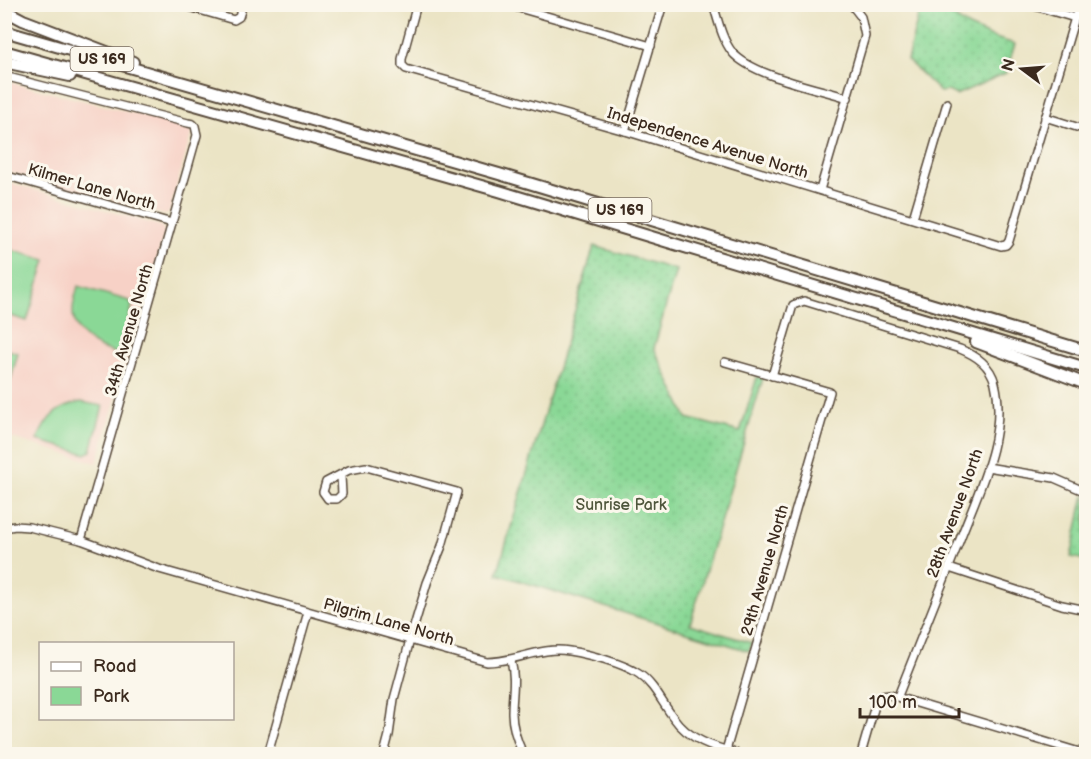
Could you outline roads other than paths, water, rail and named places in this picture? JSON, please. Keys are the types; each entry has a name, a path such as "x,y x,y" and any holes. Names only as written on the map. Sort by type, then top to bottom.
{"highway":[{"path":"4,10 31,23 200,88"},
{"name":"US 169","path":"4,31 511,177 1086,349"},
{"name":"US 169","path":"4,51 544,204 1086,368"},
{"path":"4,62 152,93"},
{"path":"946,326 972,340 1086,384"}],"street":[{"path":"179,4 234,20 239,17 243,4"},
{"name":"Independence Avenue North","path":"417,4 403,51 402,65 406,69 625,131 1001,246 1006,245 1009,241 1045,117"},
{"path":"505,4 651,46"},
{"path":"625,131 663,4"},
{"path":"713,4 727,43 741,60 764,72 848,98"},
{"path":"820,190 865,36 861,17 851,4"},
{"path":"1028,4 1075,18"},
{"path":"1079,4 1045,117 1086,130"},
{"name":"34th Avenue North","path":"4,76 75,92 188,123 195,126 197,135 81,540"},
{"path":"913,218 947,103"},
{"name":"Kilmer Lane North","path":"4,175 172,223"},
{"name":"28th Avenue North","path":"772,376 793,305 804,301 960,349 984,363 994,381 997,417 987,467 898,696"},
{"path":"725,362 772,376"},
{"name":"29th Avenue North","path":"726,753 830,392 772,376"},
{"path":"341,476 349,470 366,467 457,492 442,546 427,583 410,640 394,699 384,754"},
{"path":"987,467 1054,478 1086,492"},
{"name":"Pilgrim Lane North","path":"4,528 29,526 81,540 159,569 487,662 511,661 546,651 566,650 625,667 638,673 647,681 673,718 686,732 702,743 726,753 739,754"},
{"path":"949,568 1062,605 1086,610"},
{"path":"268,754 308,612"},
{"path":"511,661 514,683 512,713 514,729 523,754"},
{"path":"861,754 876,702 882,696 898,696 1086,754"}],"park label":[{"name":"Sunrise Park","path":"621,504"}]}
